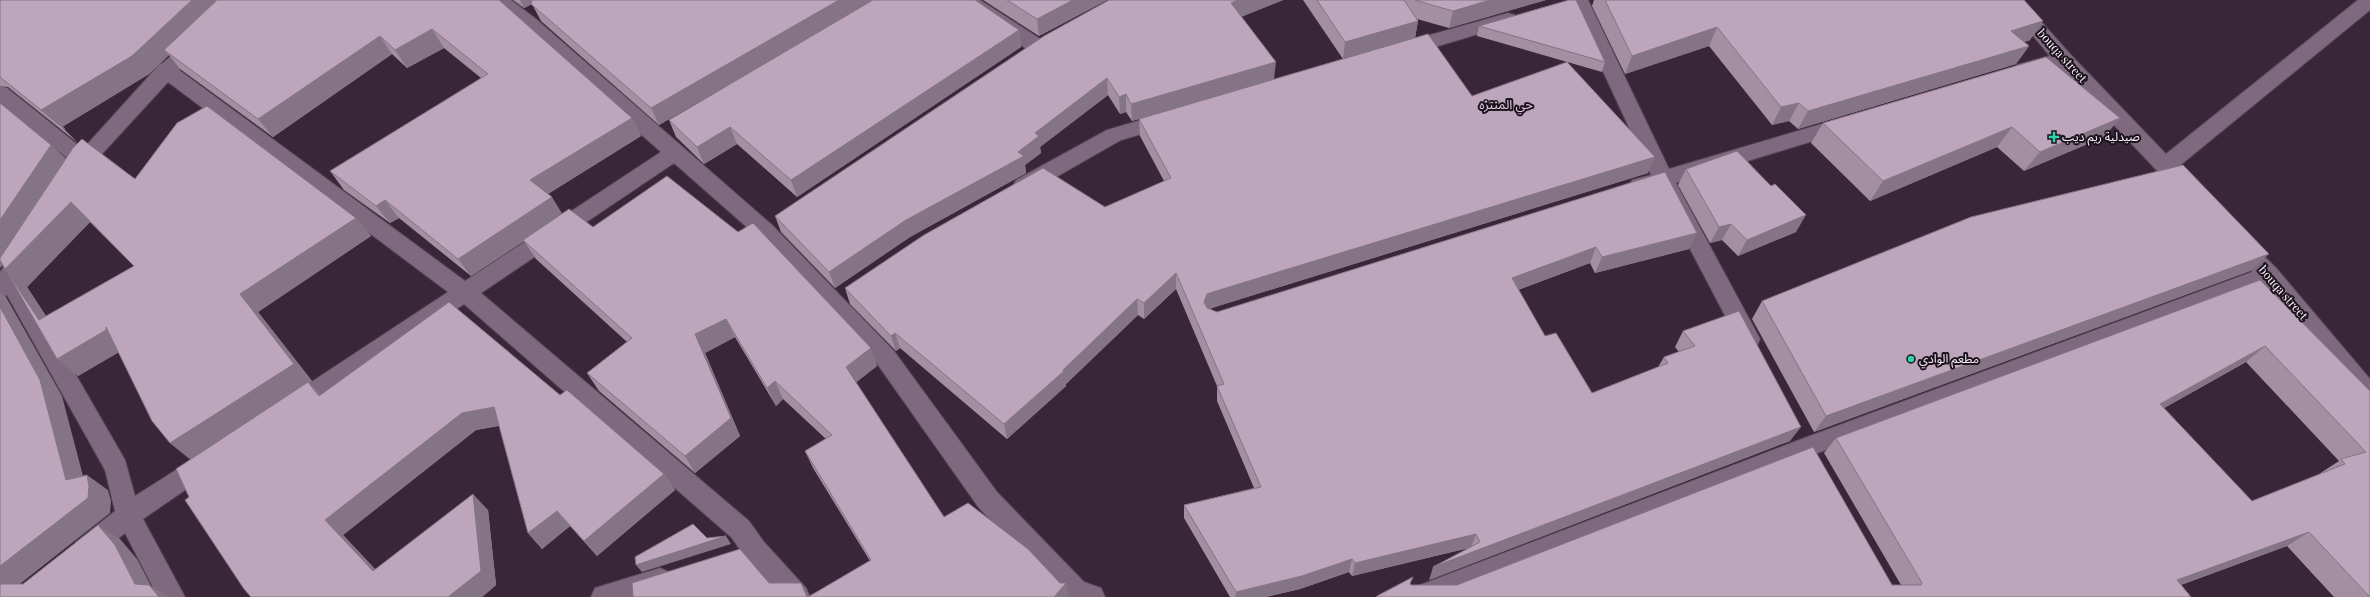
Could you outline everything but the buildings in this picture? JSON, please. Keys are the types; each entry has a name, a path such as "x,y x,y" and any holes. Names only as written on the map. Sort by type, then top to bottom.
{"street":[{"path":"499,0 534,17 664,133 676,152 771,227 833,303 886,358 988,500 1075,591 1092,597"},
{"path":"967,0 1045,43 1018,60"},
{"path":"1580,0 1663,178 1759,357"},
{"name":"bouqa street","path":"2012,0 2063,59 2203,206"},
{"path":"2165,166 2370,0"},
{"path":"1389,54 1527,14"},
{"path":"67,188 84,162 166,70 189,49"},
{"path":"2003,77 2063,59"},
{"path":"166,70 466,293 740,530 744,554 798,597"},
{"path":"0,94 84,162"},
{"path":"1009,193 1114,135 1190,113"},
{"path":"1617,192 1867,117"},
{"path":"274,419 466,293 676,152"},
{"path":"34,240 4,284 116,468 128,515 172,597"},
{"name":"bouqa street","path":"2247,252 2269,275 2370,396"},
{"path":"1420,597 1807,447 2269,275"},
{"path":"833,303 851,290"},
{"path":"1796,426 1819,467"},
{"path":"68,563 128,515 228,450"},
{"path":"604,597 680,574"}],"place":[{"name":"صيدلية ريم ديب","path":"2054,137"},
{"name":"مطعم الوادي","path":"1911,359"}],"district":[{"name":"حي المنتزه","path":"1506,104"}]}
